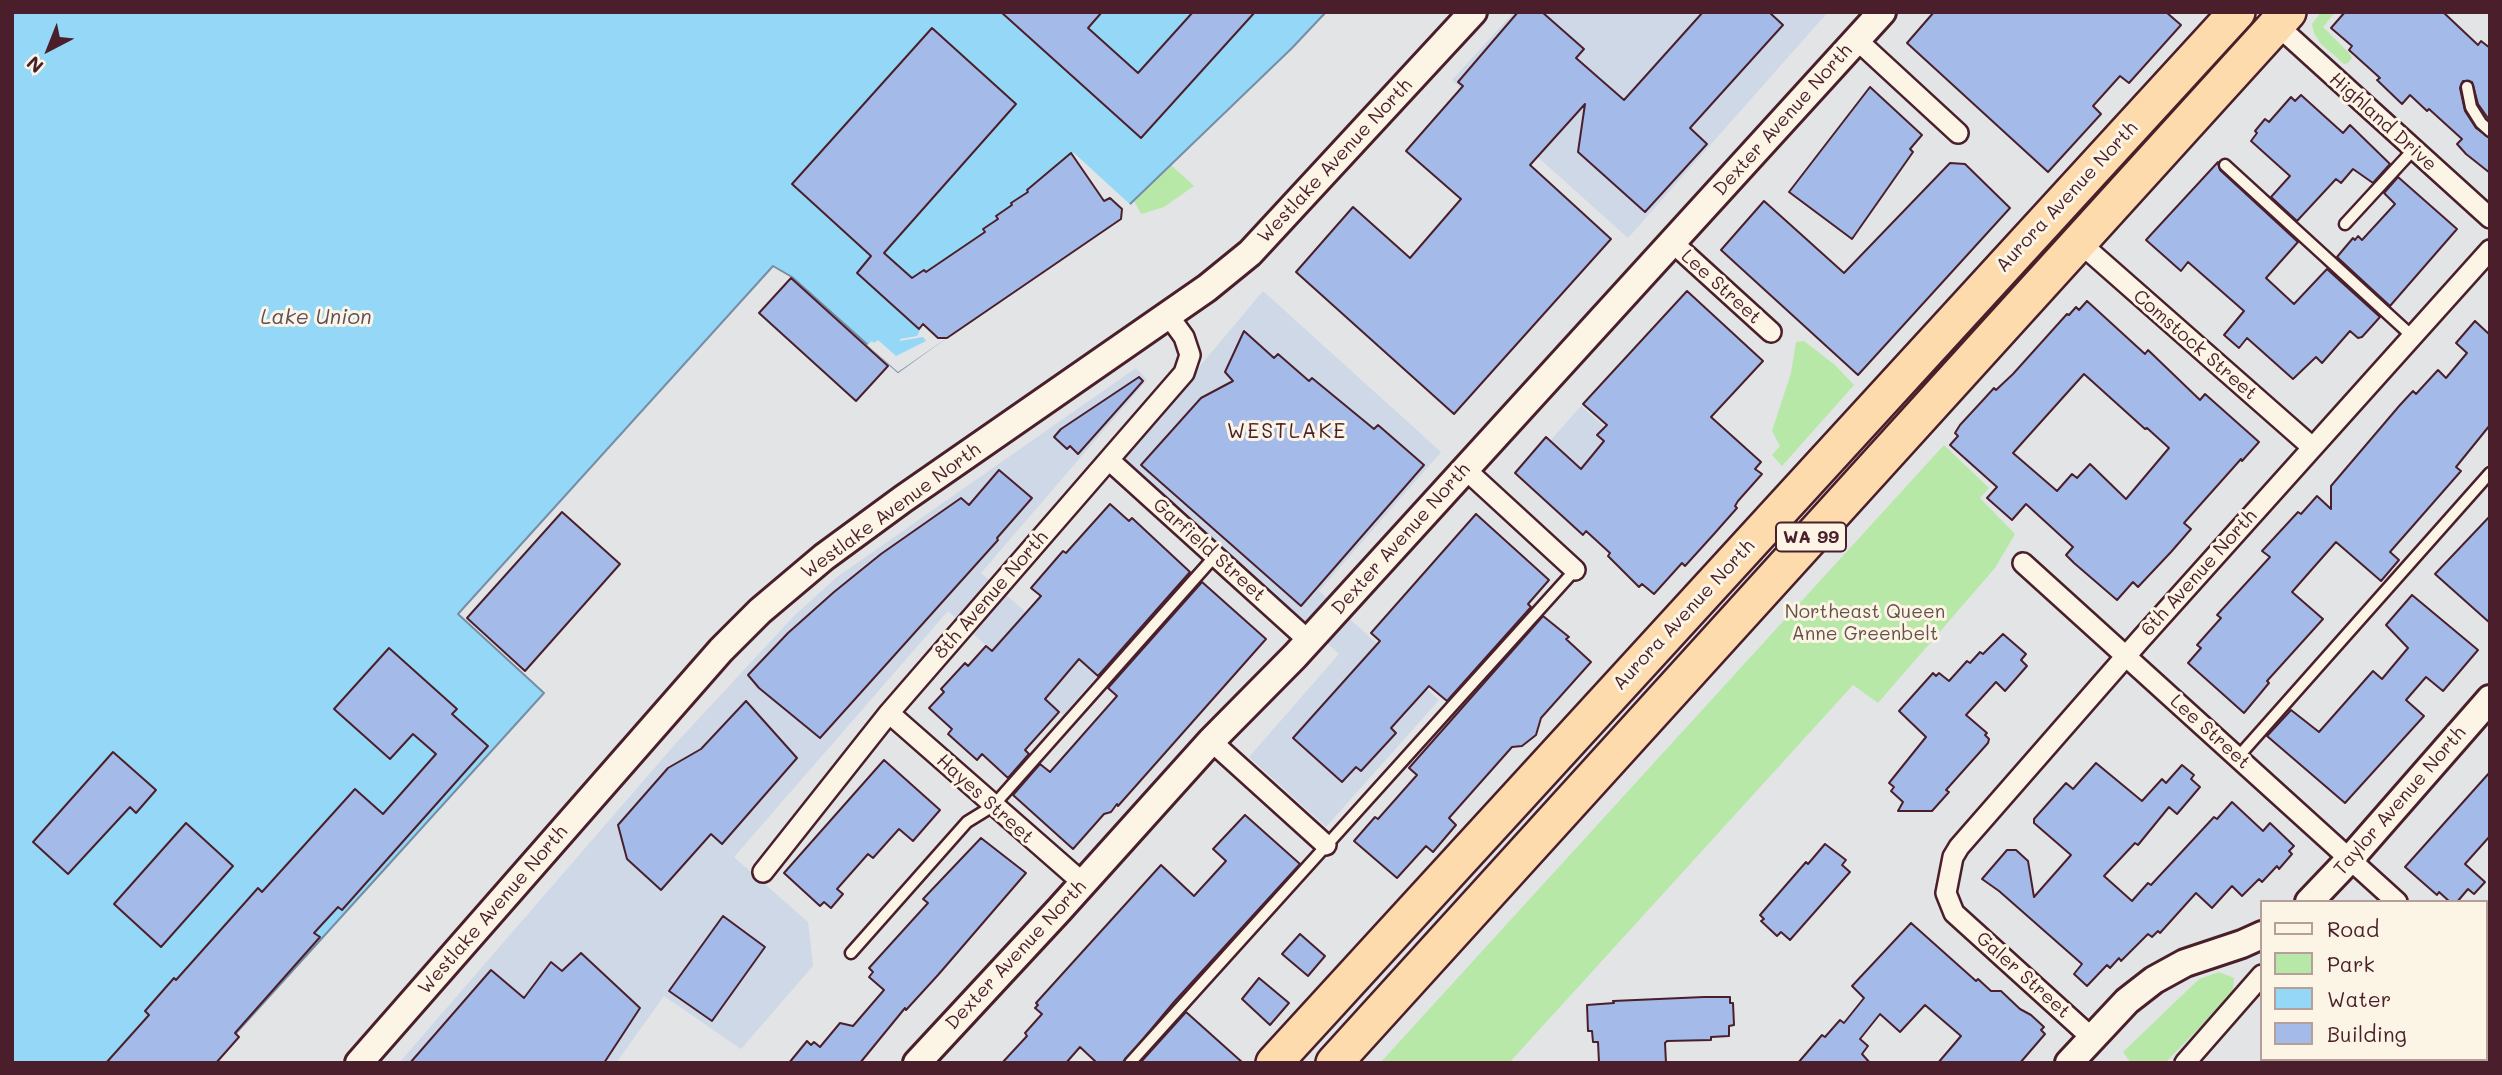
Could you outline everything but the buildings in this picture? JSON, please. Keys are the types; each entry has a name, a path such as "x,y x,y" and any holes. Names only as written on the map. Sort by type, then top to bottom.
{"highway":[{"name":"Aurora Avenue North","path":"1274,1063 2237,12"},
{"name":"Aurora Avenue North","path":"1334,1063 2283,19"}],"main road":[{"name":"Westlake Avenue North","path":"359,1063 721,650 760,611 824,557 891,508 1207,288 1250,253 1473,12"},
{"name":"Dexter Avenue North","path":"917,1063 1211,741 1309,641 1882,12"},
{"name":"Taylor Avenue North","path":"2311,900 2490,699"},
{"path":"2069,1063 2127,1001 2154,980 2185,963 2260,936"}],"street":[{"name":"Highland Drive","path":"2283,19 2414,149 2490,219"},
{"path":"1857,40 1958,133"},
{"path":"2490,219 2485,232 2490,247"},
{"name":"Lee Street","path":"1672,242 1771,332"},
{"name":"Comstock Street","path":"2079,242 2312,447"},
{"name":"6th Avenue North","path":"1954,913 1946,893 1949,872 1959,847 2490,247"},
{"name":"8th Avenue North","path":"763,872 889,713 1184,373 1191,355 1184,337 1168,315"},
{"name":"Garfield Street","path":"1109,460 1309,641"},
{"path":"1465,469 1575,570"},
{"name":"Lee Street","path":"2023,563 2395,900"},
{"name":"Hayes Street","path":"889,713 1083,883"},
{"path":"1211,741 1326,845"},
{"name":"Galer Street","path":"1954,913 2092,1038"},
{"path":"2185,1063 2260,977"}],"lane":[{"path":"2467,87 2471,107 2490,131"},
{"path":"2345,224 2414,149"},
{"path":"2225,165 2412,335"},
{"path":"2238,757 2490,473"},
{"path":"851,953 967,822 993,806 1215,556"},
{"path":"1130,1063 1575,570"}],"shaded area":[{"path":"1514,12 1828,12 1628,238 1452,80"},
{"path":"1263,291 1441,452 1319,591 1439,700 1326,827 1249,757 1339,654 1122,459"},
{"path":"1136,368 1147,380 981,573 1098,675 1063,715 948,611 734,857 808,922 813,966 741,1049 664,996 616,1063 399,1063 677,742 794,616 837,577"},
{"path":"1581,406 1660,475 1628,509 1551,440"}],"green space":[{"path":"2321,12 2335,12 2323,27 2350,54 2352,58 2348,63 2344,64 2320,43 2314,33 2312,24"},
{"path":"1171,165 1194,186 1164,207 1141,214 1134,201"},
{"path":"1804,341 1835,365 1854,385 1782,466 1772,455 1780,446 1772,431 1791,373 1796,342"},
{"name":"Northeast Queen Anne Greenbelt","path":"1944,445 1989,488 1980,498 2015,534 1995,568 1878,703 1853,685 1509,1063 1380,1063"},
{"path":"2219,972 2234,978 2233,991 2209,1018 2165,1063 2131,1063 2123,1052 2199,979"}],"water":[{"name":"Lake Union","path":"12,12 1326,12 1128,206 898,372 792,277 773,266 458,614 544,693 209,1063 12,1063"}],"pier":[{"path":"1071,153 1133,207 1121,216 1104,201"},
{"path":"923,324 938,338 947,338 898,372 867,345 878,340 896,356 926,341 923,337 900,341 917,336"}],"district":[{"name":"WESTLAKE","path":"1287,432"}]}
